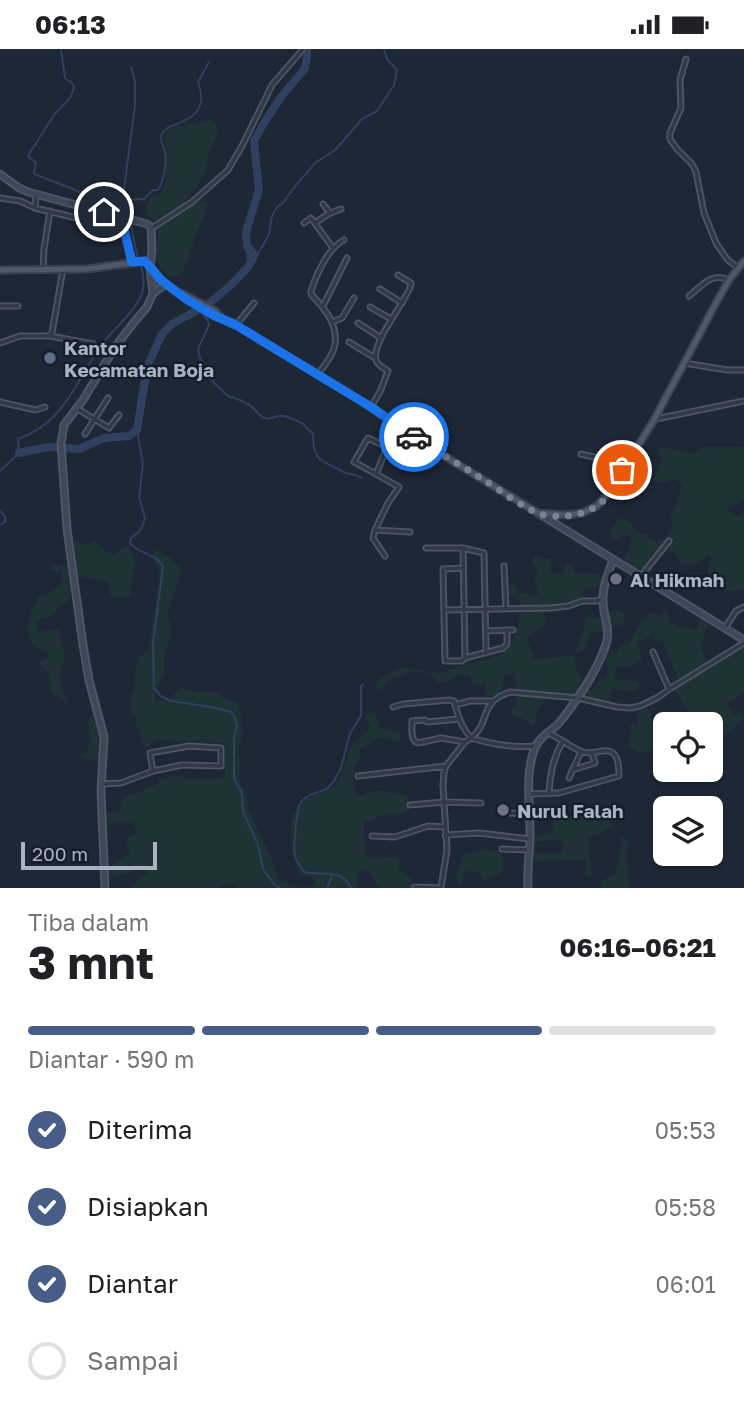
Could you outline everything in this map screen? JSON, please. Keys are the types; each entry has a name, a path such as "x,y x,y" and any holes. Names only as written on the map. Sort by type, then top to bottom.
{"main road":[{"path":"0,270 103,267 145,261 166,284 178,292 371,407 399,428 538,513 566,515 582,513 602,502 654,419 729,280 744,261"}],"street":[{"path":"152,228 192,202 228,170 243,146 272,85 303,49"},
{"path":"686,59 680,80 681,108 670,139 696,172 704,213 716,243 727,259 738,268"},
{"path":"0,174 19,188 147,224 152,228"},
{"path":"35,208 36,194"},
{"path":"0,198 123,227"},
{"path":"323,204 330,213"},
{"path":"315,223 341,209"},
{"path":"43,269 50,211"},
{"path":"122,217 132,262"},
{"path":"304,223 311,218 333,248"},
{"path":"105,888 102,835 104,737 83,645 67,529 61,443 64,425 115,347 147,307 153,293 150,268 152,228"},
{"path":"317,376 336,343 332,322 311,291 333,248 344,240"},
{"path":"323,306 347,258"},
{"path":"48,336 53,331 63,269"},
{"path":"375,358 381,338 411,285 398,275"},
{"path":"689,296 713,278 718,276 729,280"},
{"path":"153,293 166,284"},
{"path":"380,289 402,303"},
{"path":"332,322 342,318 354,298"},
{"path":"236,325 254,303"},
{"path":"0,306 18,306"},
{"path":"370,307 391,319"},
{"path":"358,323 381,338"},
{"path":"0,343 20,336 48,336 93,344"},
{"path":"349,342 375,358 388,370 380,393 371,407"},
{"path":"684,363 744,370"},
{"path":"85,434 108,398"},
{"path":"654,419 744,401"},
{"path":"0,402 35,410 45,407"},
{"path":"76,408 109,428 119,415"},
{"path":"376,474 387,447 399,428"},
{"path":"385,556 373,538 388,503 399,487 354,462 368,438 387,447"},
{"path":"581,454 602,459 622,470"},
{"path":"415,887 441,888 447,850 443,785 446,766 465,742 476,734 492,701 510,692 578,698 617,707 640,706 744,642 538,513"},
{"path":"375,530 410,532"},
{"path":"641,576 669,541"},
{"path":"426,548 463,548 484,552 486,653"},
{"path":"463,548 465,658"},
{"path":"528,888 529,776 536,746 558,725 578,698 607,642 608,627 602,599 613,560"},
{"path":"504,566 506,609"},
{"path":"464,568 443,569 445,661 462,661 506,646 507,630"},
{"path":"444,610 551,608 602,599"},
{"path":"725,628 736,611 744,607"},
{"path":"486,631 513,630"},
{"path":"653,652 669,689"},
{"path":"393,707 453,701 465,732 471,738 482,742 536,746"},
{"path":"455,705 470,701 492,701"},
{"path":"459,719 434,722 411,720 412,738 418,743 441,738 465,742"},
{"path":"530,794 565,792 619,776 620,773 613,751 581,752 549,733"},
{"path":"549,794 552,765 563,741"},
{"path":"102,783 121,783 153,771 182,765 221,766 221,748 188,746 150,753 153,771"},
{"path":"569,778 581,752"},
{"path":"572,769 595,763 592,753"},
{"path":"358,775 446,766"},
{"path":"410,805 481,803"},
{"path":"509,813 530,814"},
{"path":"372,837 395,837 428,826 445,827"},
{"path":"445,835 479,833 530,839"},
{"path":"502,849 529,851"}],"green space":[{"path":"212,120 218,133 208,154 206,171 186,201 155,221 146,215 147,206 151,196 159,196 164,186 167,170 166,131"},
{"path":"199,200 207,203 206,208 186,263 179,276 168,276 156,260 158,228"},
{"path":"744,446 744,499 727,510 738,516 744,512 744,589 726,590 708,582 711,559 708,555 691,565 683,565 672,551 664,553 658,550 641,573 622,563 632,538 623,534 618,541 612,538 610,534 618,518 630,522 638,533 657,542 663,540 673,527 670,518 682,486 675,479 653,481 662,459 657,452 661,447 699,453 700,447"},
{"path":"75,541 85,545 95,541 114,555 128,546 135,559 130,598 110,597 110,582 79,576 77,570 69,571 68,601 61,604 54,615 36,620 38,632 59,631 65,657 59,677 68,705 50,691 48,672 40,665 41,661 48,658 47,652 32,644 28,626 38,597 52,592 61,580 62,572 50,567 53,563 58,566 75,562 72,545"},
{"path":"157,550 175,563 181,574 167,613 171,625 170,637 164,657 164,676 158,685 156,702 168,700 181,688 195,692 217,692 223,698 238,703 242,728 238,753 241,760 239,777 247,794 248,807 270,854 278,880 302,888 238,888 236,884 230,883 217,888 131,888 130,885 147,874 145,867 110,878 109,867 129,855 126,842 137,833 133,823 107,825 106,813 117,813 120,810 123,796 137,793 159,783 159,780 177,775 187,779 225,778 225,743 156,740 147,748 143,746 140,729 137,728 135,716 131,713 130,698 134,691 139,656 148,652 160,573 154,560 154,552"},
{"path":"536,555 552,559 550,571 562,575 567,562 574,565 574,571 578,574 598,574 602,577 599,586 584,590 585,603 543,611 547,619 527,640 534,658 574,655 576,671 583,679 580,685 592,691 600,680 606,679 608,666 605,660 610,654 616,655 622,646 628,646 640,623 651,612 660,615 665,609 670,616 668,621 683,629 696,631 701,619 709,623 701,649 710,666 743,647 744,649 744,693 727,704 733,715 740,712 744,720 723,736 723,712 689,712 674,688 680,684 662,640 655,641 653,636 637,642 642,659 631,666 616,667 615,679 637,681 638,689 611,689 609,707 592,704 592,698 548,693 538,710 534,725 510,714 511,709 516,707 514,673 504,675 501,691 492,696 486,696 486,683 471,684 471,677 467,674 439,683 429,673 412,672 389,679 382,689 377,690 380,680 399,669 442,673 508,649 521,611 518,597 508,595 510,584 515,585 518,593 528,593 531,596 538,594 534,577 538,574 532,560"},
{"path":"610,611 625,614 622,624 590,633 585,648 574,655 587,618 600,618 608,615"},
{"path":"647,707 651,717 653,750 637,751 629,746 630,725 638,725 638,710"},
{"path":"94,712 97,713 99,762 82,758 80,755 86,753 89,745 87,722"},
{"path":"367,713 376,714 380,728 400,733 400,740 397,742 380,737 360,749 360,759 353,773 355,794 361,796 379,791 407,795 408,806 406,811 377,816 364,824 365,855 372,858 399,857 399,870 412,880 412,888 381,888 370,871 362,870 358,873 355,888 302,888 314,886 315,883 314,879 300,874 293,853 290,831 295,811 311,797 335,785 352,746 370,727"},
{"path":"603,813 607,815 612,826 588,836 592,877 585,875 585,860 531,861 532,853 562,854 564,844 559,839 536,842 533,839 553,832 552,819"},
{"path":"624,836 628,843 630,888 601,888 600,882 617,870 621,838"},
{"path":"485,849 501,852 502,872 487,880 483,879 479,872 467,871 463,875 463,883 460,884 455,879 461,856"}],"waterway":[{"path":"61,49 65,78 74,88 70,98 54,115 28,156 36,163 34,174 83,193 126,200 131,207 129,217 138,259"},
{"path":"19,453 48,447 79,449 104,438 129,436 137,430 147,367 162,334 172,324 207,305 230,286 253,258 254,254 247,246 246,232 259,190 254,141 281,97 305,68 307,49"},
{"path":"253,258 256,258 269,234 272,216 277,207 315,163 335,150 362,119 377,111 394,85 397,70 387,59 384,49"},
{"path":"126,200 144,199 153,190 158,190 166,162 162,135 164,130 185,121 199,109 201,97 198,82 209,62"},
{"path":"123,197 135,105 135,81 131,67"},
{"path":"19,185 30,190"},
{"path":"247,246 250,263"},
{"path":"0,471 19,453 18,439 34,432 59,411 103,343 138,303 143,284 140,264"},
{"path":"199,310 209,325 198,349 214,383 228,396 251,406 262,417 268,419 285,416 302,423 313,434 315,452 320,459 343,472 362,478"},
{"path":"137,430 143,464 139,497 145,518 130,543 157,559 163,567 153,643 154,688 161,696 171,701 211,707 231,712 234,716 237,725 234,737 234,778 242,794 243,811 258,845 263,869 279,888"},
{"path":"0,511 5,517 5,522 0,525"},
{"path":"351,888 337,875 305,872 296,860 294,852 299,805 310,795 327,789 341,768 350,733 361,716 363,685"},
{"path":"327,888 333,874"}],"way so far":[{"path":"414,437 538,513 548,515 582,513 597,506 610,491 622,470"}],"place":[{"name":"Kantor Kecamatan Boja","path":"50,358"},
{"name":"Al Hikmah","path":"616,579"},
{"name":"Nurul Falah","path":"503,810"}],"route":[{"path":"104,212 121,217 132,262 145,261 161,280 186,299 236,325 371,407 414,437"}]}
